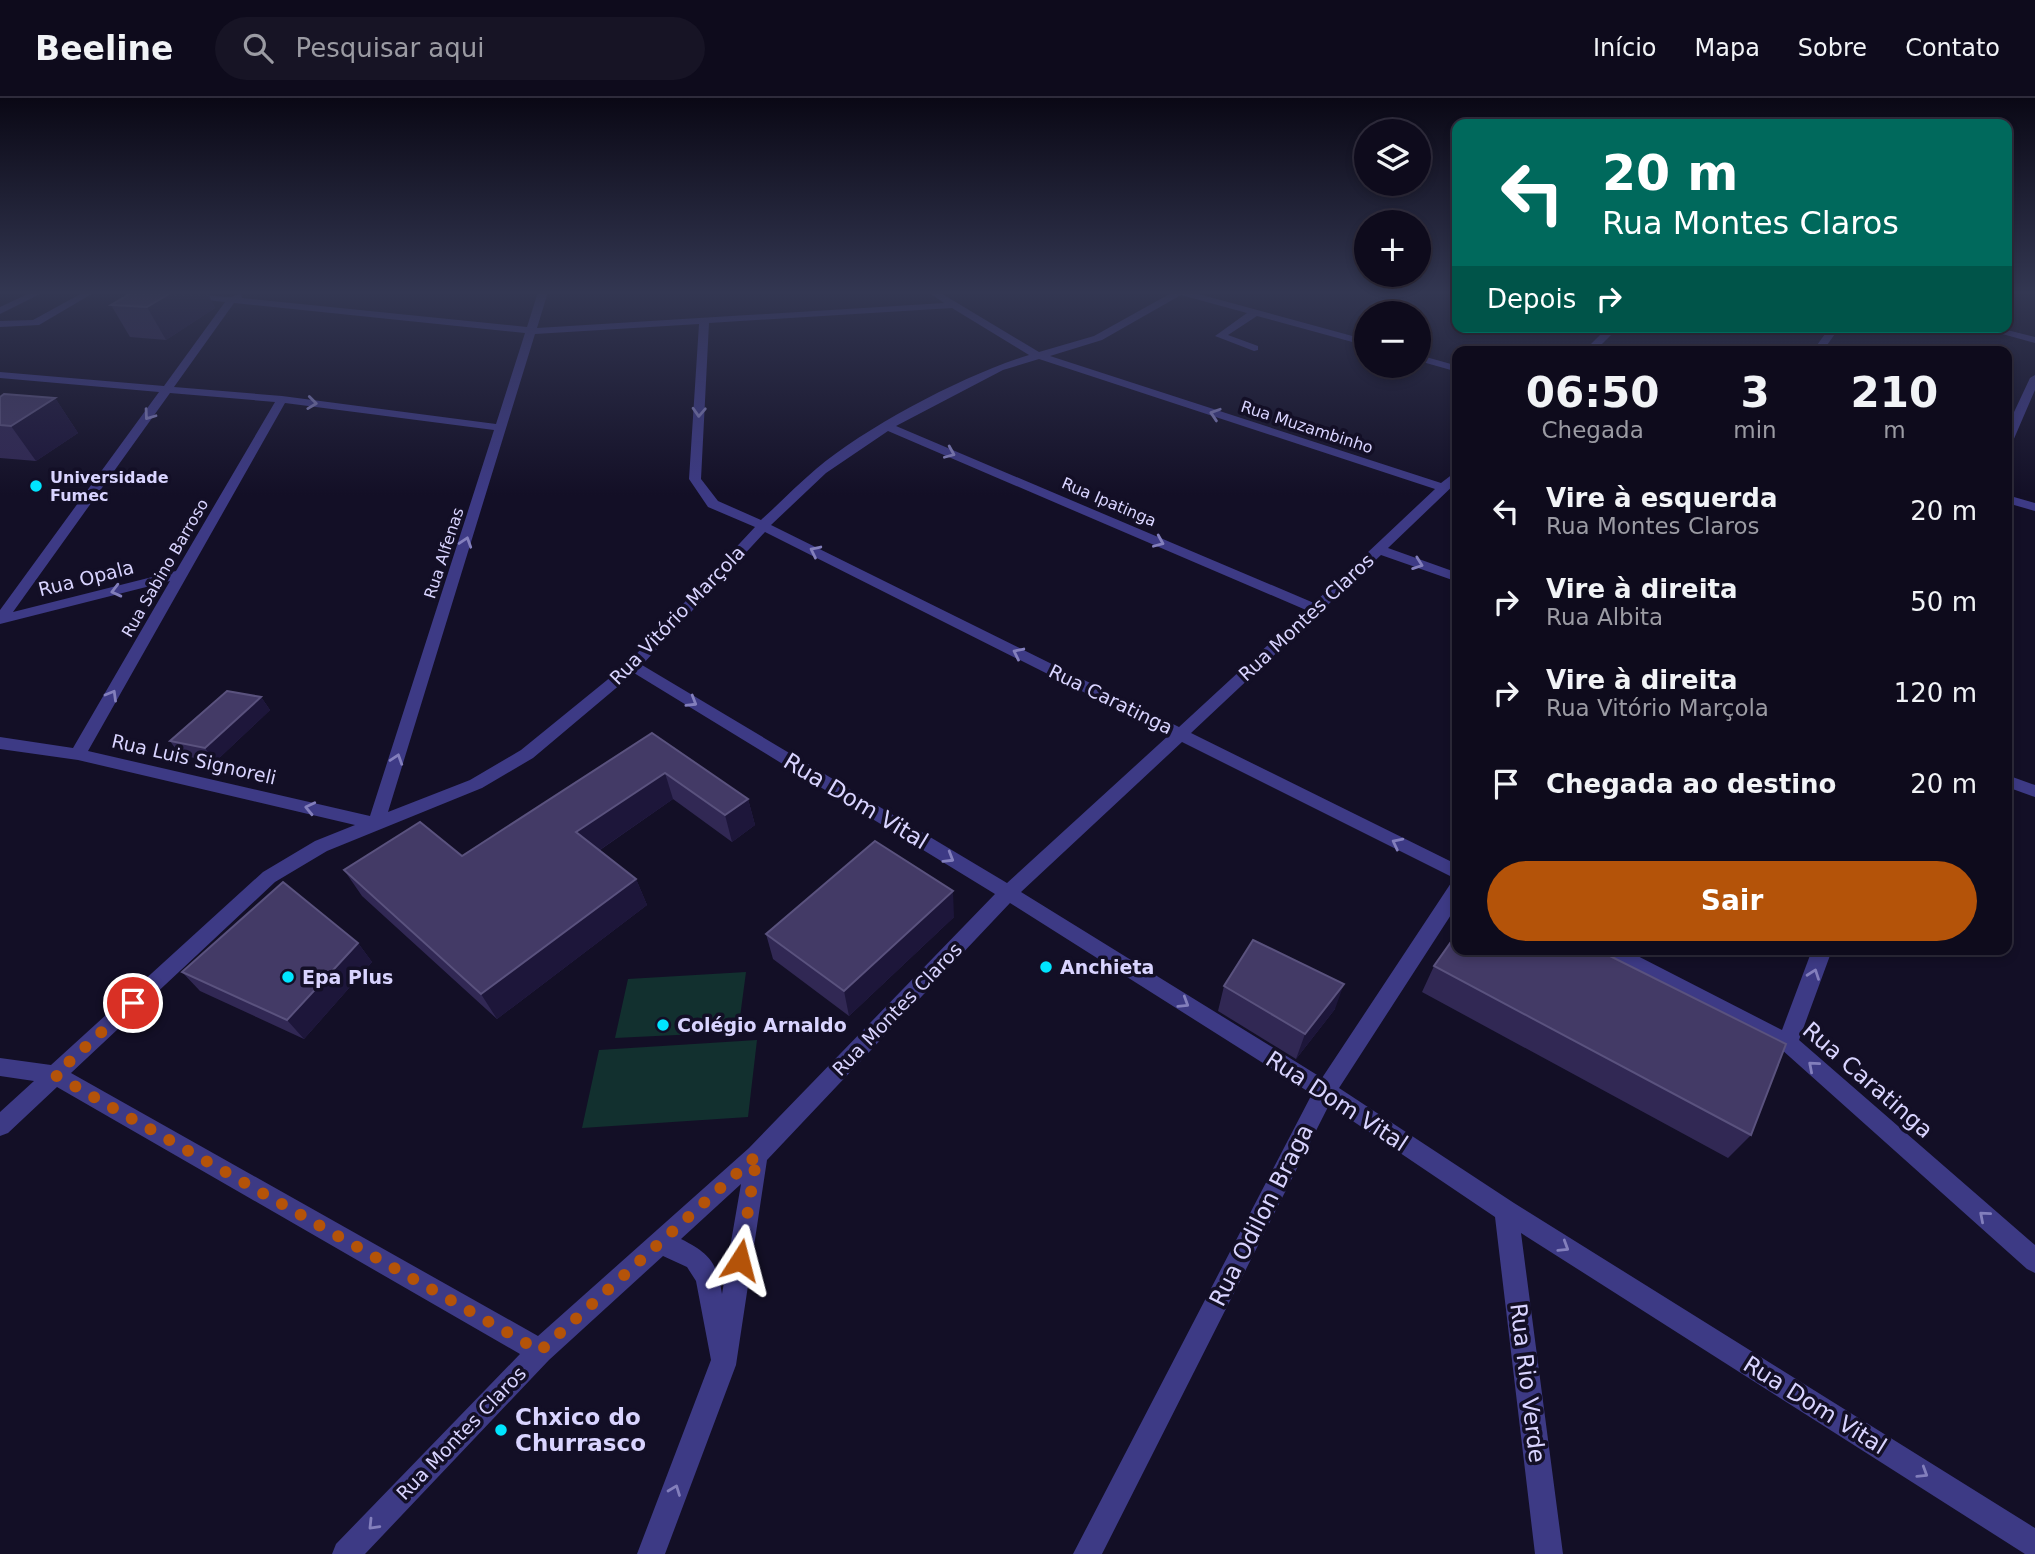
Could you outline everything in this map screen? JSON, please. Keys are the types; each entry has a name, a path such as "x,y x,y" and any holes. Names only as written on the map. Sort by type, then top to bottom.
{"street":[{"path":"0,620 189,360"},
{"name":"Rua Alfenas","path":"376,824 524,360"},
{"name":"Rua Caratinga","path":"702,360 695,479 713,504 763,526 1452,870"},
{"name":"Rua Vitório Marçola","path":"0,1126 269,877 321,846 477,784 527,754 633,666 763,526 822,470 887,426 999,368 1022,360"},
{"name":"Rua Muzambinho","path":"1051,360 1443,488"},
{"path":"1431,361 1452,367"},
{"path":"0,375 282,399 502,428"},
{"path":"2012,430 2035,378"},
{"name":"Rua Sabino Barroso","path":"78,754 282,399"},
{"name":"Rua Ipatinga","path":"887,426 1316,609"},
{"name":"Rua Montes Claros","path":"346,1554 540,1351 757,1155 1008,893 1182,734 1452,480"},
{"path":"2012,500 2035,506"},
{"path":"1378,549 1452,576"},
{"name":"Rua Opala","path":"0,620 182,574"},
{"name":"Rua Dom Vital","path":"633,666 1008,893 1325,1091 1506,1211 2035,1544"},
{"name":"Rua Luis Signoreli","path":"0,743 78,754 376,824"},
{"path":"2012,783 2035,792"},
{"name":"Rua Odilon Braga","path":"1087,1554 1325,1091 1452,897"},
{"name":"Rua Caratinga","path":"1618,955 1788,1043 2035,1262"},
{"path":"1788,1043 1820,955"},
{"path":"0,1067 55,1075 540,1351"},
{"path":"651,1554 723,1365 757,1155"},
{"name":"Rua Rio Verde","path":"1506,1211 1549,1554"},
{"path":"661,1242 695,1259 707,1276 723,1365"}],"green space":[{"path":"746,972 738,1032 615,1038 628,979"},
{"path":"757,1040 748,1117 582,1128 599,1050"}],"building":[{"path":"4,394 55,398 11,426 0,425 0,397"},
{"path":"227,691 261,697 205,748 170,741"},
{"path":"652,733 748,799 725,815 665,773 576,832 636,879 481,994 344,870 420,822 462,856"},
{"path":"875,841 953,891 844,991 766,934"},
{"name":"Epa Plus","path":"283,882 358,943 287,1020 182,972"},
{"path":"1253,940 1344,984 1305,1034 1224,986"},
{"path":"1452,940 1452,955 1608,955 1786,1044 1751,1135 1434,966"}],"place":[{"name":"Universidade Fumec","path":"36,486"},
{"name":"Anchieta","path":"1046,967"},
{"name":"Epa Plus","path":"288,977"},
{"name":"Colégio Arnaldo","path":"663,1025"},
{"name":"Chxico do Churrasco","path":"501,1430"}],"route":[{"path":"133,1003 55,1075 540,1351 757,1155 740,1260"}]}
